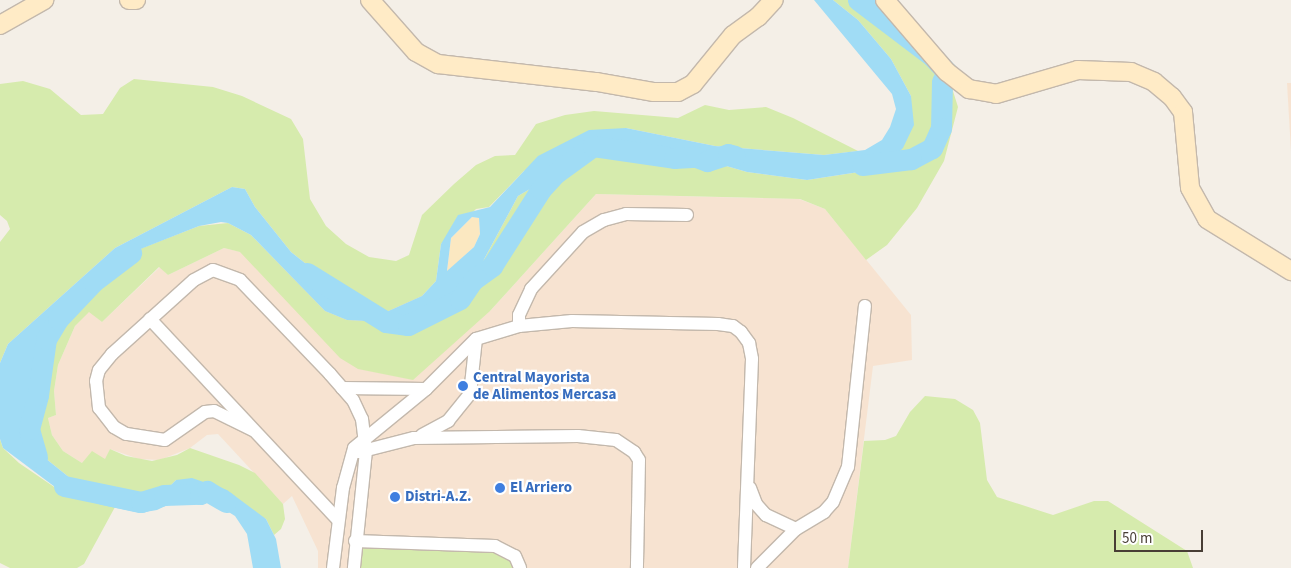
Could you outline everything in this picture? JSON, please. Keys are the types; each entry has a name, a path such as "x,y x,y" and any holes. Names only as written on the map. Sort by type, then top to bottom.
{"street":[{"path":"0,25 44,0"},
{"path":"129,0 136,0"},
{"path":"370,0 416,52 438,64 597,82 654,92 678,92 693,84 733,35 758,18 774,0"},
{"path":"885,0 946,72 969,88 996,94 1078,70 1130,72 1154,82 1172,97 1182,112 1190,188 1207,219 1291,271"},
{"path":"519,326 519,316 531,289 582,232 604,220 626,214 688,215"},
{"path":"253,430 225,414 205,412 176,435 151,440 126,434 106,419 96,393 99,370 112,354 150,319 204,274 213,270 231,274 250,290 342,388 362,419 366,445 355,541 354,568"},
{"path":"757,568 796,529 824,512 833,502 848,467 865,306"},
{"path":"150,319 337,519"},
{"path":"333,566 337,519 352,453 366,445 476,340 519,326 572,322 733,326 749,343 752,359 749,483 744,568"},
{"path":"414,438 448,421 470,394 476,340"},
{"path":"342,388 426,389"},
{"path":"366,445 414,438 578,436 616,440 634,452 639,460 637,568"},
{"path":"749,483 756,504 766,515 796,529"},
{"path":"333,566 355,541"},
{"path":"355,541 495,546 515,556 520,568"}],"shaded area":[{"path":"1287,83 1291,83 1291,151"},
{"name":"Central Mayorista de Alimentos Mercasa","path":"596,194 799,199 825,209 911,315 912,360 873,366 848,568 318,568 318,551 292,496 283,504 218,434 207,435 190,448 160,460 139,459 110,449 106,459 82,463 63,451 52,435 48,418 56,415 54,391 58,365 75,326 89,311 102,322 160,267 168,275 224,248 490,311"}],"green space":[{"path":"833,0 885,0 947,72 958,107 944,161 917,208 887,245 866,260 825,209 800,199 596,194 490,311 413,380 358,369 340,358 240,252 224,248 168,275 159,267 102,322 89,312 75,326 58,365 54,391 56,415 48,418 52,435 63,451 82,463 92,451 105,459 110,449 126,456 152,461 177,455 190,448 239,465 255,473 283,504 285,519 281,529 274,535 266,519 176,480 157,500 141,502 90,494 45,458 29,429 45,369 46,339 63,314 107,269 132,252 199,226 228,223 251,235 325,311 347,320 386,322 423,317 440,310 473,280 518,196 595,151 678,152 747,172 807,180 872,170 911,96 891,59 858,20"},
{"path":"134,79 213,87 242,96 291,119 303,139 310,199 326,226 346,244 369,257 396,261 409,255 422,215 454,184 476,165 495,156 515,155 536,124 565,115 594,111 678,118 705,105 729,110 766,107 793,118 858,151 824,155 715,146 626,128 524,171 489,207 476,209 441,244 436,281 422,296 384,313 344,294 291,252 255,207 245,189 232,187 115,248 8,344 0,363 0,242 10,229 7,221 0,215 0,84 23,81 50,89 81,115 103,114 120,88"},
{"path":"925,396 955,399 973,410 980,423 987,480 997,497 1053,515 1094,501 1108,501 1187,551 1193,568 848,568 864,441 885,440 896,436 910,412"},
{"path":"0,439 3,448 19,463 63,493 115,507 84,564 77,568 10,568 0,563"},
{"path":"355,541 495,546 520,568 354,568"}],"sand":[{"path":"472,217 479,218 480,234 474,247 447,272 451,238"}],"water":[{"path":"814,0 833,0 858,20 891,59 911,96 914,125 903,148 889,162 872,170 807,180 747,172 678,152 595,151 518,196 473,280 440,310 423,317 386,322 347,320 325,311 251,235 228,223 221,222 199,226 133,252 107,270 63,314 46,339 45,369 29,429 45,458 90,494 141,502 157,499 176,480 192,478 227,490 266,519 276,539 281,568 253,568 247,534 235,516 200,494 186,496 157,510 139,513 102,505 63,493 3,448 0,439 0,363 8,344 115,248 232,187 245,189 255,207 291,252 344,294 384,313 422,296 436,281 441,244 458,215 490,207 538,156 589,130 626,128 715,146 824,155 865,150 882,140 890,127 896,109 892,94","holes":["472,217 479,218 480,234 474,247 447,271 451,238"]}],"waterway":[{"path":"858,0 932,56 947,72 942,82 941,128 932,148 911,159 862,165"},
{"path":"307,273 386,322 408,325 460,299 473,280 492,266 541,189 556,173 593,146 674,158 696,157 707,161 728,154 735,156"},
{"path":"37,457 29,429 38,395 46,339 58,319 93,282 131,253"},
{"path":"64,486 141,502 164,495 200,494 207,491 226,502"}],"place":[{"name":"Central Mayorista de Alimentos Mercasa","path":"463,386"},
{"name":"El Arriero","path":"500,488"},
{"name":"Distri-A.Z.","path":"395,497"}]}
